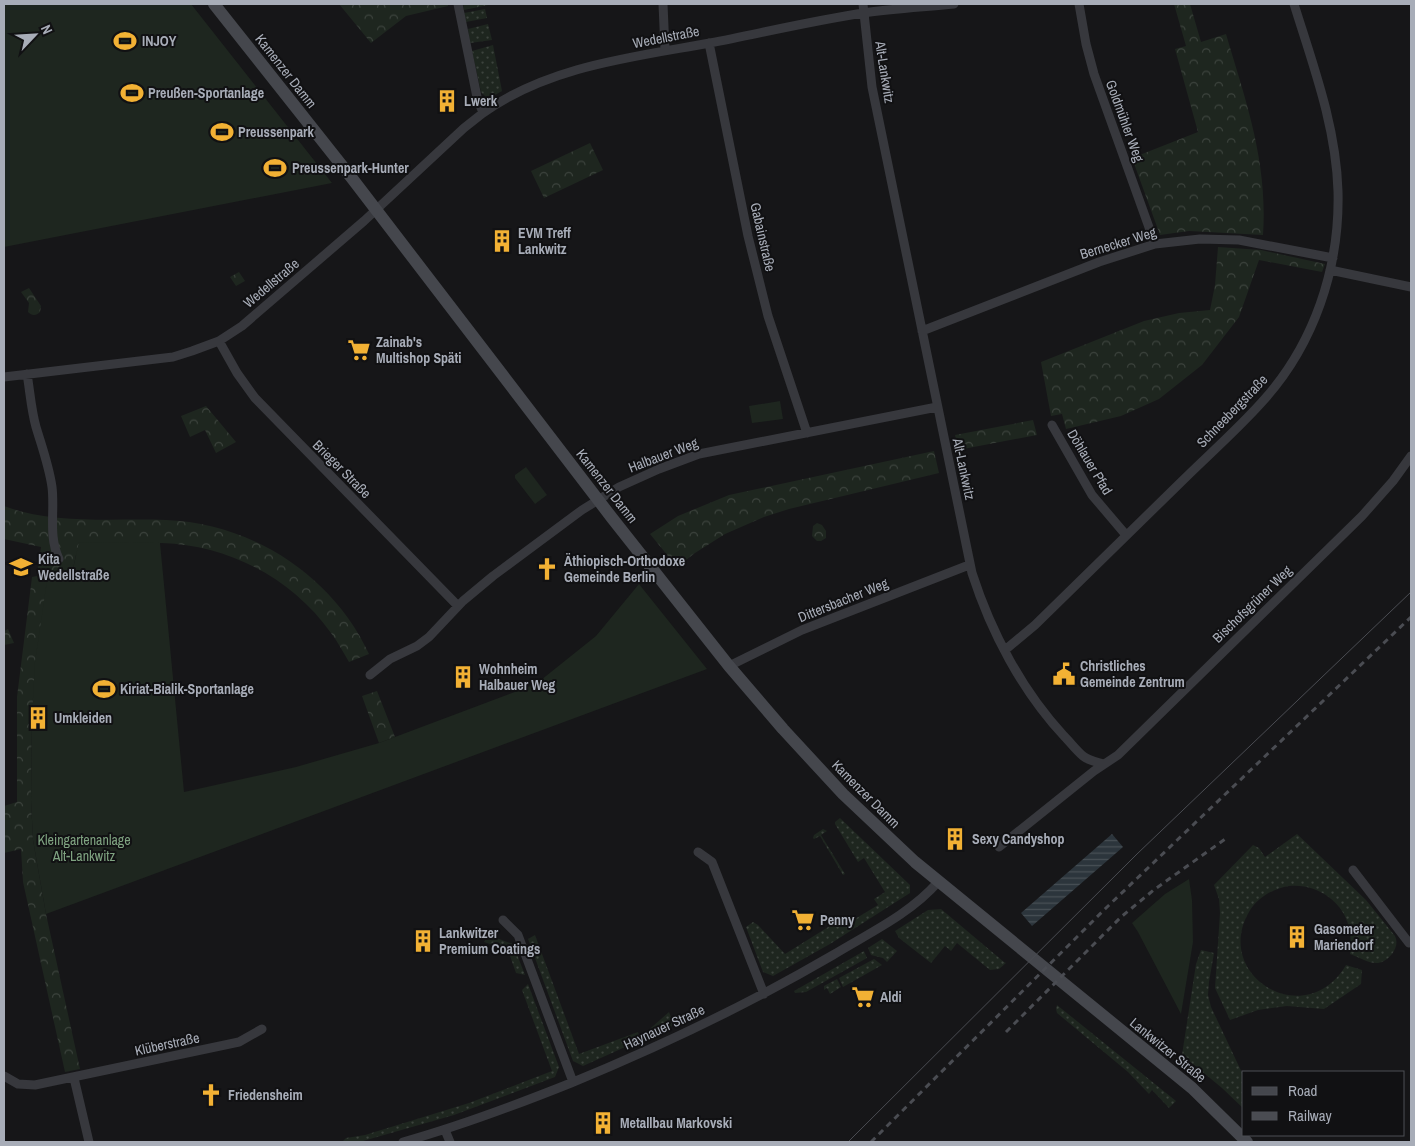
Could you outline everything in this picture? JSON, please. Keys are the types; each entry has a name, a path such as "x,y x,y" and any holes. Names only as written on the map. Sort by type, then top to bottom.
{"main road":[{"name":"Kamenzer Damm","path":"214,4 376,210 598,500 730,666 783,729 833,784 878,828 938,882 1018,947"},
{"name":"Lankwitzer Straße","path":"1018,947 1192,1088 1247,1142"}],"street":[{"path":"458,4 477,97 483,112"},
{"path":"663,4 665,50"},
{"name":"Wedellstraße","path":"4,377 173,357 192,352 219,341 242,326 376,210 483,112 499,101 547,79 571,71 665,50 709,43 863,8 954,4"},
{"name":"Goldmühler Weg","path":"1079,4 1086,44 1094,74 1155,244"},
{"name":"Schneebergstraße","path":"1005,650 1035,625 1253,412 1296,356 1312,326 1330,270 1338,210 1338,190 1333,141 1326,108 1294,4"},
{"name":"Alt-Lankwitz","path":"863,8 872,87 969,565 986,613 1005,650 1030,691 1055,726 1083,756 1104,764"},
{"name":"Gabainstraße","path":"709,43 750,246 768,316 807,433"},
{"name":"Bernecker Weg","path":"922,331 1093,264 1155,244 1200,239 1239,240 1332,258"},
{"path":"1330,270 1411,287"},
{"name":"Brieger Straße","path":"219,341 237,374 254,398 458,606"},
{"path":"27,374 35,420 50,474 54,501 53,542 59,559"},
{"name":"Halbauer Weg","path":"370,675 390,659 429,638 458,606 493,576 619,487 685,459 724,448 937,407"},
{"name":"Döhlauer Pfad","path":"1052,425 1092,495 1126,535"},
{"name":"Bischofsgrüner Weg","path":"1104,764 1124,749 1362,516 1411,456"},
{"name":"Dittersbacher Weg","path":"730,666 802,630 969,565"},
{"path":"999,847 1104,764"},
{"path":"698,852 712,862 764,994"},
{"path":"1353,870 1409,943 1411,941"},
{"name":"Haynauer Straße","path":"403,1142 445,1130 505,1109 573,1082 665,1042 764,994 883,926 926,897 938,882"},
{"path":"503,920 518,935 573,1082"},
{"name":"Klüberstraße","path":"4,1076 10,1081 26,1086 74,1078 239,1042 262,1028"},
{"path":"74,1078 89,1142"},
{"path":"445,1130 450,1142"}],"green space":[{"name":"Preußen-Sportanlage","path":"4,4 191,4 332,183 4,247"},
{"path":"339,4 448,4 448,6 406,16 371,43"},
{"path":"463,4 487,4 488,5 464,10"},
{"path":"1174,4 1190,4 1201,42 1226,34 1248,108 1259,157 1264,208 1263,235 1189,231 1160,235 1132,158 1198,132 1175,49 1186,46"},
{"path":"485,9 487,18 466,22 464,13"},
{"path":"488,24 492,40 470,43 468,29"},
{"path":"493,45 502,91 488,99 481,92 472,51"},
{"path":"590,143 603,170 544,198 531,171"},
{"path":"1218,247 1261,250 1325,264 1322,272 1259,260 1239,317 1202,365 1159,399 1121,416 1066,429 1062,414 1051,416 1041,362 1144,321 1179,313 1210,310 1215,285"},
{"path":"239,272 245,281 236,286 230,277"},
{"path":"29,288 41,306 40,312 36,315 28,312 29,303 21,292"},
{"path":"780,401 783,419 752,423 749,406"},
{"path":"206,406 236,442 216,453 205,430 190,437 181,416"},
{"path":"1033,420 1037,435 958,450 955,435"},
{"path":"934,451 939,473 789,509 764,517 725,534 677,567 650,534 678,516 729,495"},
{"path":"526,467 547,495 535,504 515,478 515,475"},
{"path":"4,506 23,512 63,518 166,520 198,523 229,531 259,543 286,559 312,578 334,601 353,626 369,654 349,662 331,633 315,613 297,596 257,568 211,550 187,545 162,543 76,555 73,569 61,577 32,716 31,800 33,840 46,914 80,1069 65,1072 23,882 21,849 4,853 4,806 17,802 17,697 32,577 37,576 41,547 4,539"},
{"path":"817,523 822,525 826,531 826,538 821,541 817,541 812,536 813,526"},
{"name":"Kleingartenanlage Alt-Lankwitz","path":"79,542 160,543 184,792 296,767 379,743 536,684 596,636 639,584 707,669 46,914 33,840 31,800 35,662 48,574 61,577 73,569"},
{"path":"8,629 14,643 4,645 4,631"},
{"path":"377,691 395,737 379,743 362,696"},
{"path":"840,818 910,885 910,893 830,944 773,976 763,972 746,927 753,922 785,954 841,919 845,925 878,905 874,899 885,892 864,858 858,862 835,824"},
{"path":"823,829 827,831 821,835 845,874 843,875 820,836 813,838 814,835"},
{"path":"1297,834 1366,900 1395,936 1395,948 1387,959 1377,963 1372,963 1350,954 1349,927 1341,909 1334,902 1327,896 1309,887 1289,886 1277,889 1261,898 1252,907 1241,935 1243,957 1253,975 1269,988 1288,995 1309,994 1329,985 1346,965 1362,970 1361,984 1324,1009 1287,1006 1258,1010 1230,1020 1215,988 1220,913 1219,899 1214,885 1253,845 1259,848 1265,857"},
{"path":"1189,879 1192,900 1193,942 1181,1014 1132,923 1165,894"},
{"path":"941,909 1006,963 999,969 990,970 957,943 951,951 945,946 931,963 899,938 895,931 928,910"},
{"path":"488,935 513,944 525,975 516,973 508,950 484,942"},
{"path":"535,935 579,1054 638,1032 639,1035 644,1034 669,1012 674,1025 583,1066 573,1061 528,939"},
{"path":"882,939 897,951 887,962 883,958 871,955 868,948"},
{"path":"1201,950 1214,953 1208,995 1211,1007 1242,1073 1242,1107 1182,1055 1196,964"},
{"path":"864,951 867,958 806,992 795,993 794,991"},
{"path":"874,959 882,965 843,987 839,978"},
{"path":"837,979 841,987 830,994 827,988 824,990 824,986"},
{"path":"528,984 559,1067 555,1077 454,1115 363,1141 342,1142 346,1138 365,1135 469,1103 552,1071 522,990"},
{"path":"1057,1005 1176,1101 1169,1108 1152,1090 1149,1094 1128,1072 1057,1013"}],"shaded area":[{"path":"1112,834 1123,847 1032,926 1021,913"}],"tram line":[{"path":"848,1142 1137,854 1411,592"}],"railway":[{"path":"871,1142 1106,908 1411,617"},
{"path":"1006,1032 1121,917 1155,889 1228,837"}],"place":[{"name":"INJOY","path":"125,41"},
{"name":"Preußen-Sportanlage","path":"132,93"},
{"name":"Lwerk","path":"447,101"},
{"name":"Preussenpark","path":"222,132"},
{"name":"Preussenpark-Hunter","path":"275,168"},
{"name":"EVM Treff Lankwitz","path":"502,241"},
{"name":"Zainab's Multishop Späti","path":"359,350"},
{"name":"Kita Wedellstraße","path":"21,567"},
{"name":"Äthiopisch-Orthodoxe Gemeinde Berlin","path":"547,569"},
{"name":"Christliches Gemeinde Zentrum","path":"1064,674"},
{"name":"Wohnheim Halbauer Weg","path":"463,677"},
{"name":"Kiriat-Bialik-Sportanlage","path":"104,689"},
{"name":"Umkleiden","path":"38,718"},
{"name":"Sexy Candyshop","path":"955,839"},
{"name":"Penny","path":"803,920"},
{"name":"Gasometer Mariendorf","path":"1297,937"},
{"name":"Lankwitzer Premium Coatings","path":"423,941"},
{"name":"Aldi","path":"863,997"},
{"name":"Friedensheim","path":"211,1095"},
{"name":"Metallbau Markovski","path":"603,1123"}]}
